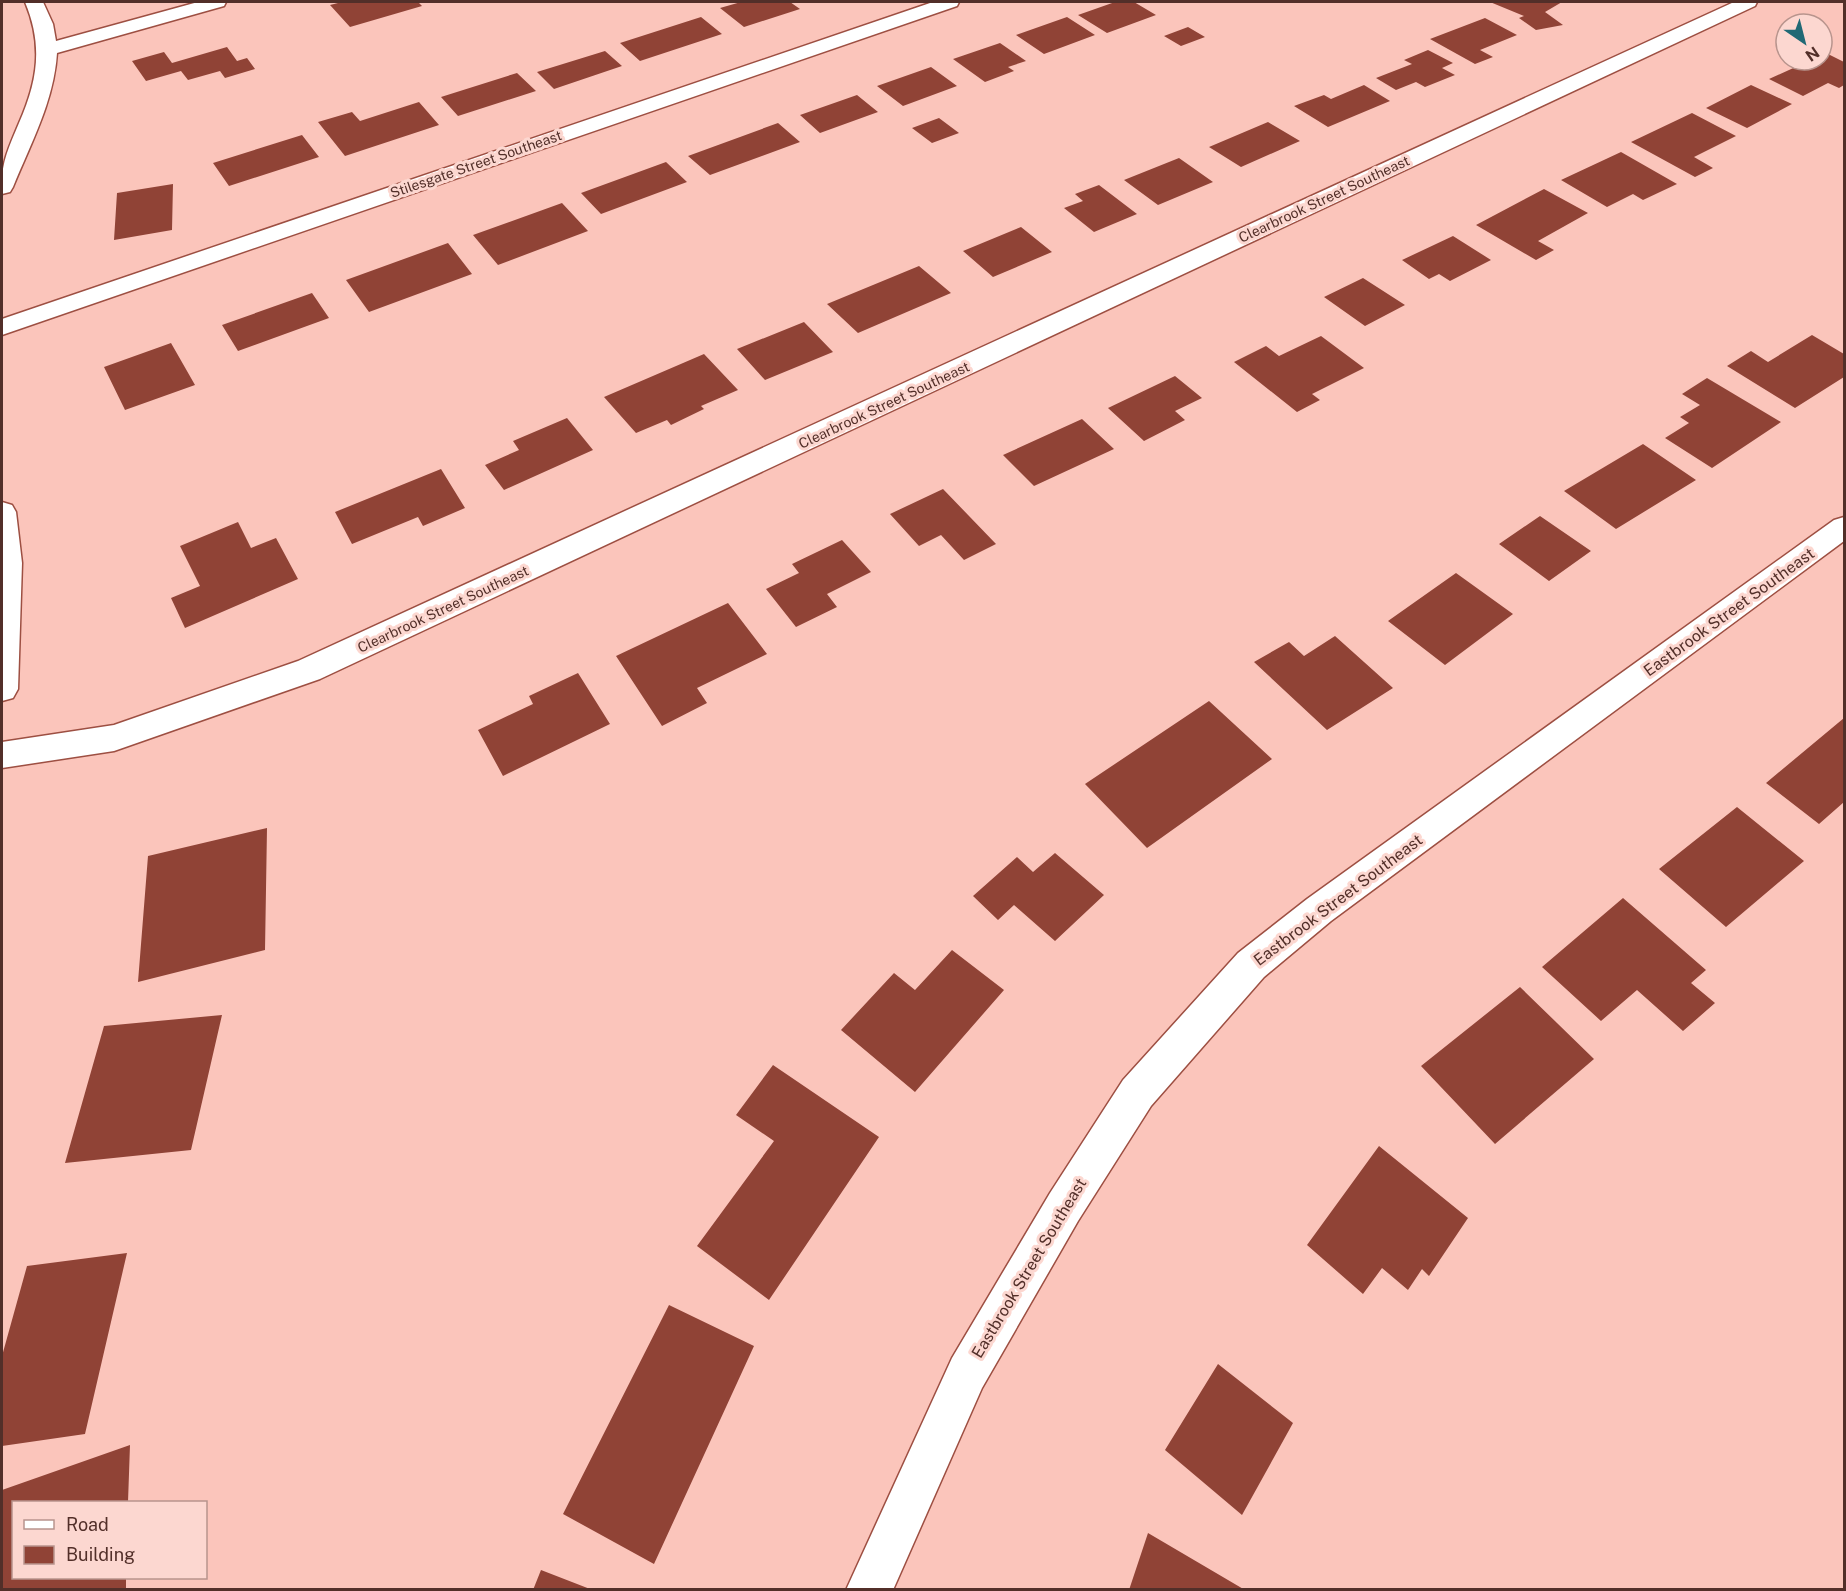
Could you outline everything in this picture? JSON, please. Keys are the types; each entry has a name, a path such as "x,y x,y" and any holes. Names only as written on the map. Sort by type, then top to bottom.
{"street":[{"path":"2,187 45,81 48,49 42,13 34,2"},
{"path":"48,49 217,2"},
{"name":"Stilesgate Street Southeast","path":"2,327 950,2"},
{"name":"Clearbrook Street Southeast","path":"2,756 114,738 309,670 1748,2"},
{"path":"2,512 8,563 2,689"},
{"name":"Eastbrook Street Southeast","path":"869,1590 967,1373 1064,1207 1137,1093 1251,965 1319,910 1845,527"}],"building":[{"path":"342,2 418,2 422,6 350,27 330,5"},
{"path":"741,2 790,2 800,9 744,27 720,8"},
{"path":"1115,2 1134,2 1156,15 1107,33 1078,15"},
{"path":"1490,2 1562,2 1545,12 1563,25 1536,30 1519,18 1524,16"},
{"path":"701,17 722,34 640,61 620,43"},
{"path":"1067,17 1095,35 1044,54 1016,35"},
{"path":"1485,18 1517,35 1480,50 1493,57 1475,64 1430,39"},
{"path":"1188,27 1205,37 1181,46 1164,36"},
{"path":"1000,43 1026,61 1008,67 1014,71 985,82 953,59"},
{"path":"227,47 237,61 247,58 255,69 225,78 220,71 188,80 181,71 146,81 132,61 164,52 172,63"},
{"path":"1428,50 1453,63 1442,68 1455,75 1425,87 1416,82 1396,90 1376,78 1412,64 1404,60"},
{"path":"605,51 622,66 554,89 537,72"},
{"path":"1834,57 1844,62 1844,85 1839,88 1828,83 1803,96 1769,79 1784,72 1834,72"},
{"path":"931,67 957,86 903,106 877,86"},
{"path":"517,73 536,91 458,116 441,97"},
{"path":"1364,85 1390,101 1328,127 1294,106 1324,95 1331,99"},
{"path":"1751,85 1792,104 1747,128 1706,108"},
{"path":"857,95 878,112 820,133 800,115"},
{"path":"419,102 439,125 345,156 318,122 352,112 360,121"},
{"path":"1692,113 1736,136 1694,157 1713,168 1695,177 1631,142"},
{"path":"939,118 959,133 932,143 912,128"},
{"path":"1268,122 1300,141 1241,167 1209,147"},
{"path":"778,123 800,142 710,175 688,156"},
{"path":"302,135 319,157 229,186 213,163"},
{"path":"1621,152 1677,184 1643,200 1633,194 1607,207 1561,180"},
{"path":"1179,158 1213,182 1158,205 1124,180"},
{"path":"666,162 687,182 601,214 581,193"},
{"path":"173,184 172,230 114,240 117,193"},
{"path":"1099,185 1137,214 1094,232 1064,208 1083,201 1075,194"},
{"path":"1544,189 1588,213 1538,241 1554,250 1536,260 1476,225"},
{"path":"562,203 588,231 498,265 473,235"},
{"path":"1021,227 1052,252 993,277 963,251"},
{"path":"1453,236 1491,260 1450,281 1439,274 1429,279 1402,260"},
{"path":"448,243 472,274 369,312 346,280"},
{"path":"919,266 951,293 858,333 827,304"},
{"path":"1363,278 1405,305 1365,326 1324,297"},
{"path":"312,293 329,318 238,351 222,325"},
{"path":"804,322 833,352 765,380 737,349"},
{"path":"1812,335 1844,354 1844,377 1795,408 1727,366 1751,351 1768,362"},
{"path":"1321,336 1364,368 1312,394 1320,400 1297,412 1234,362 1266,346 1279,356"},
{"path":"171,343 195,385 125,410 104,367"},
{"path":"704,354 738,390 701,406 704,409 671,425 667,420 636,433 604,397"},
{"path":"1175,376 1202,398 1175,411 1185,420 1144,441 1108,408"},
{"path":"1707,378 1781,422 1712,468 1665,438 1689,423 1680,417 1700,405 1682,394"},
{"path":"567,418 593,450 504,490 485,465 519,450 513,441"},
{"path":"1082,419 1114,449 1034,486 1003,455"},
{"path":"1643,444 1696,480 1616,529 1564,491"},
{"path":"441,469 465,508 423,526 418,517 352,544 335,512"},
{"path":"943,489 996,544 964,560 941,535 919,546 890,514"},
{"path":"1540,516 1591,551 1549,581 1499,544"},
{"path":"238,522 251,548 276,538 298,579 185,628 171,598 200,586 180,546"},
{"path":"842,540 871,572 827,594 837,607 796,627 766,589 799,573 792,564"},
{"path":"1456,573 1513,614 1445,665 1388,621"},
{"path":"728,603 767,654 697,688 707,703 662,726 616,656"},
{"path":"1335,636 1393,688 1327,730 1254,662 1289,642 1304,656"},
{"path":"578,673 610,724 503,776 478,730 533,704 529,696"},
{"path":"1209,701 1272,759 1147,848 1085,784"},
{"path":"1844,718 1844,802 1819,824 1766,783"},
{"path":"1737,807 1804,861 1726,927 1659,869"},
{"path":"267,828 265,950 138,982 148,856"},
{"path":"1055,853 1104,895 1055,941 1014,905 998,920 973,896 1017,857 1033,872"},
{"path":"1623,898 1706,970 1691,983 1715,1003 1683,1031 1637,990 1601,1021 1542,967"},
{"path":"952,950 1004,990 915,1092 841,1030 894,973 915,990"},
{"path":"1520,987 1594,1059 1495,1144 1421,1066"},
{"path":"222,1015 191,1150 65,1163 104,1026"},
{"path":"773,1065 879,1137 769,1300 697,1246 774,1141 736,1115"},
{"path":"1379,1146 1468,1218 1429,1276 1422,1269 1408,1290 1382,1268 1363,1294 1307,1245"},
{"path":"127,1253 85,1434 2,1446 2,1356 27,1266"},
{"path":"669,1305 754,1346 654,1564 563,1514"},
{"path":"1218,1364 1293,1423 1242,1515 1165,1450"},
{"path":"130,1445 128,1501 12,1501 12,1579 126,1579 126,1590 2,1590 2,1490"},
{"path":"1148,1533 1245,1590 1129,1590"},
{"path":"541,1570 590,1589 590,1590 533,1590"}]}
